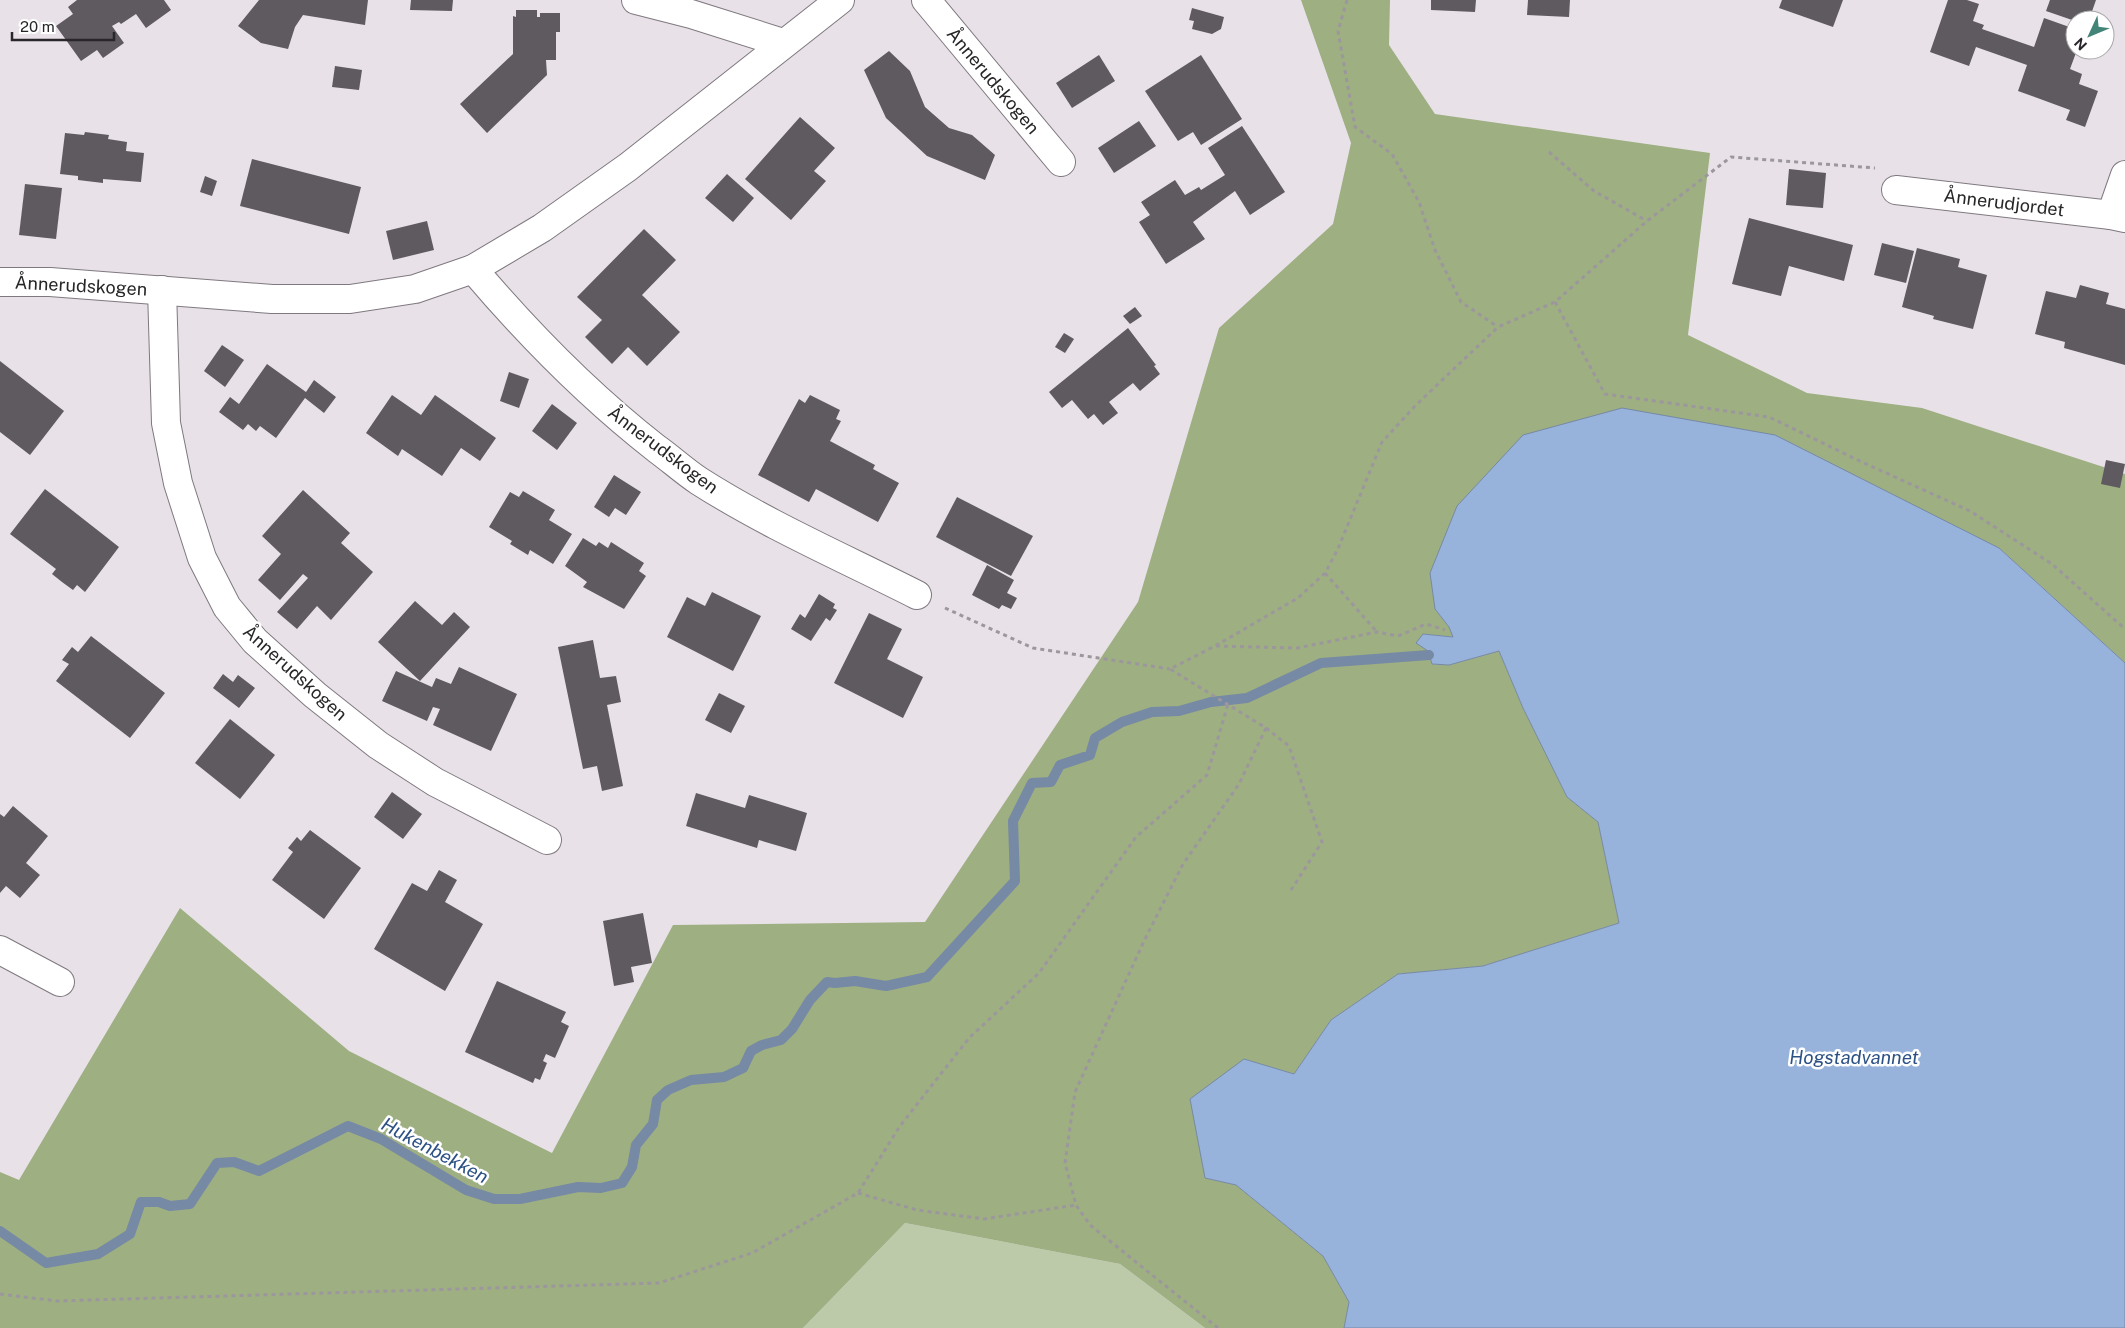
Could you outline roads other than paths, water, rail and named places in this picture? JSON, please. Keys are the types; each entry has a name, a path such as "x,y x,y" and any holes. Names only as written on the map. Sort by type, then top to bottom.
{"street":[{"path":"636,0 691,14 783,43"},
{"name":"Ånnerudskogen","path":"0,282 50,282 272,299 350,299 415,289 473,269 542,228 628,167 840,0"},
{"name":"Ånnerudskogen","path":"926,0 1061,162"},
{"name":"Ånnerudjordet","path":"1889,179 2118,217 2125,176"},
{"name":"Ånnerudskogen","path":"473,269 510,313 576,379 628,426 698,480 749,511 917,595"},
{"name":"Ånnerudskogen","path":"162,290 166,423 178,482 202,558 227,607 255,641 315,695 378,745 434,782 547,840"},
{"path":"0,950 60,982"}],"water":[{"name":"Hogstadvannet","path":"1622,408 1775,435 1999,548 2125,663 2125,1328 1344,1328 1349,1302 1323,1256 1236,1185 1205,1178 1190,1099 1244,1059 1294,1074 1331,1020 1398,974 1483,966 1619,923 1598,822 1567,797 1523,708 1499,651 1449,665 1432,664 1428,651 1416,643 1423,634 1453,637 1449,627 1435,609 1430,573 1457,506 1523,435"}],"waterway":[{"name":"Hukenbekken","path":"0,1231 46,1263 98,1254 130,1234 141,1202 159,1202 170,1206 190,1204 217,1163 234,1162 259,1171 348,1126 381,1139 466,1190 494,1199 520,1199 578,1187 601,1188 622,1183 632,1167 636,1145 653,1124 657,1100 668,1090 691,1080 724,1077 743,1068 751,1051 762,1045 781,1040 792,1029 810,1000 827,982 855,981 886,986 927,977 1015,881 1013,821 1032,783 1051,782 1060,765 1090,755 1095,738 1122,722 1152,712 1179,711 1211,702 1247,698 1321,663 1429,655"}]}
